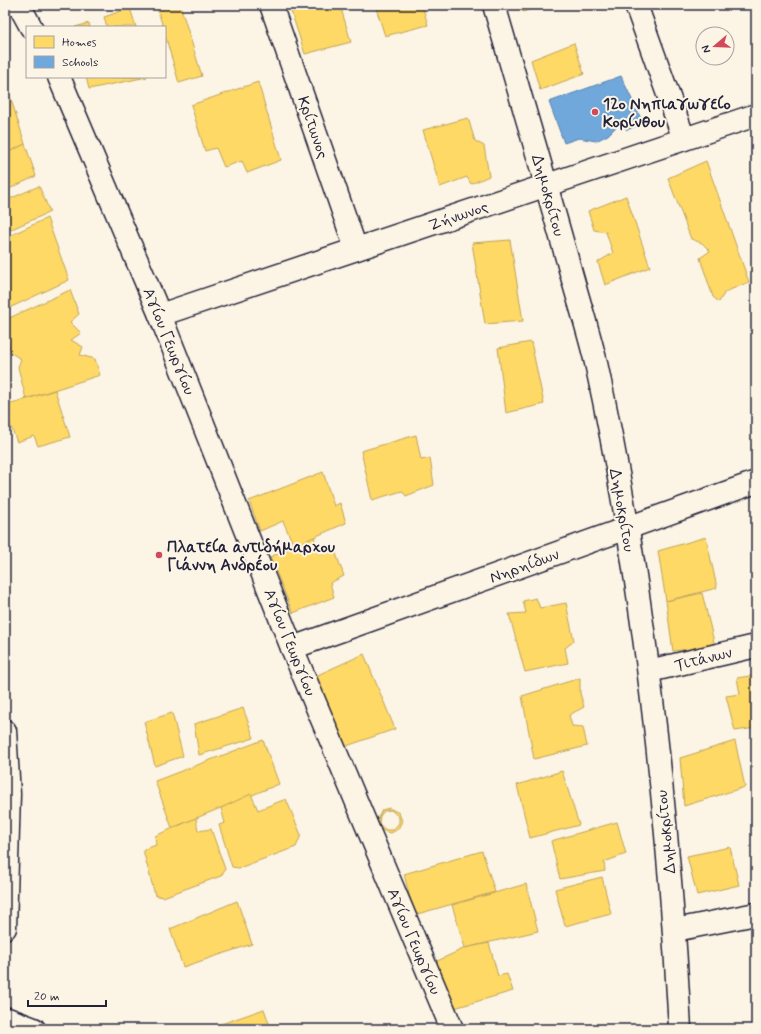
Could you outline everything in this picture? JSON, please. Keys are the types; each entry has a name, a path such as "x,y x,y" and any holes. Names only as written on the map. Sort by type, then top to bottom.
{"street":[{"path":"19,5 30,26"},
{"name":"Κρίτωνος","path":"271,5 356,249"},
{"name":"Δημοκρίτου","path":"494,5 547,185 595,362 627,528 649,671 675,930 680,1029"},
{"path":"636,5 684,139"},
{"name":"Αγίου Γεωργίου","path":"59,78 160,315 292,648 450,1028"},
{"name":"Ζήνωνος","path":"160,315 756,114"},
{"name":"Νηρηίδων","path":"292,648 756,482"},
{"name":"Τιτάνων","path":"649,671 756,646"},
{"path":"5,734 9,794 5,928"},
{"path":"675,930 756,914"},
{"path":"5,1018 34,1029"}],"building: Homes":[{"path":"156,5 180,5 202,76 179,83 166,38 166,26 163,26"},
{"path":"289,5 340,5 351,42 305,54"},
{"path":"375,5 422,5 428,25 385,36"},
{"path":"520,5 544,5 523,12"},
{"path":"130,8 136,26 107,26 104,17"},
{"path":"89,23 90,26 78,26"},
{"path":"574,43 584,74 540,90 531,60"},
{"path":"86,78 142,78 89,89"},
{"path":"5,80 25,144 5,154"},
{"path":"258,82 281,160 247,173 242,161 224,167 216,148 205,151 191,105"},
{"path":"468,118 475,141 484,146 489,176 471,184 467,177 440,187 423,130"},
{"path":"25,144 36,176 5,191 5,154"},
{"path":"706,161 749,282 725,292 719,302 713,297 700,258 710,251 702,243 691,239 668,178"},
{"path":"39,186 50,212 5,232 5,201"},
{"path":"626,196 650,267 605,285 598,262 613,253 606,232 594,230 588,211"},
{"path":"47,218 69,280 5,310 5,238"},
{"path":"510,240 523,321 485,324 472,243"},
{"path":"70,290 79,314 70,322 81,333 71,340 83,347 80,355 95,359 100,375 26,399 18,367 21,359 11,353 5,331 5,320"},
{"path":"531,342 544,404 506,413 498,348"},
{"path":"55,390 70,437 38,446 34,436 17,442 5,411 5,406"},
{"path":"416,435 421,460 430,458 434,485 406,496 402,491 372,500 361,451"},
{"path":"323,472 334,506 340,503 346,523 294,546 283,521 260,531 249,501"},
{"path":"314,537 320,555 334,548 344,576 330,583 334,597 293,613 270,557"},
{"path":"706,537 717,588 666,601 658,551"},
{"path":"702,593 715,646 673,651 666,601"},
{"path":"536,598 540,608 566,603 574,641 565,648 568,663 525,672 509,614 526,613 523,601"},
{"path":"364,654 395,729 341,748 313,677"},
{"path":"756,675 756,728 735,731 726,696 740,694 737,678"},
{"path":"580,678 580,693 584,707 569,715 572,726 583,727 587,746 534,759 522,696"},
{"path":"243,708 254,738 199,755 194,724"},
{"path":"172,713 183,756 155,766 144,722"},
{"path":"263,740 279,784 172,828 155,781"},
{"path":"735,741 745,787 684,806 680,758"},
{"path":"562,771 579,825 530,838 517,785"},
{"path":"251,794 258,810 286,799 301,835 296,847 239,868 232,867 219,825 225,823 221,808"},
{"path":"389,808 399,813 402,821 398,829 391,833 379,828 377,820 382,810","holes":["391,810 399,817 399,823 393,830 386,830 379,824 380,816 384,811"]},
{"path":"196,818 198,831 211,829 225,869 221,876 163,897 155,895 143,850 156,845 155,836"},
{"path":"617,822 626,854 604,862 605,871 560,879 551,841"},
{"path":"730,847 739,885 697,895 687,856"},
{"path":"482,851 495,892 414,915 404,874"},
{"path":"602,877 611,914 565,926 555,889"},
{"path":"526,884 538,931 465,948 452,905"},
{"path":"237,901 252,944 183,967 170,929"},
{"path":"489,943 498,976 507,974 513,991 451,1009 435,962 465,948"},
{"path":"264,1009 271,1029 207,1029"}],"building: Schools":[{"name":"12ο Νηπιαγωγείο Κορίνθου","path":"621,76 643,123 627,130 621,122 608,135 596,141 579,138 564,143 549,102"}],"place":[{"name":"12ο Νηπιαγωγείο Κορίνθου","path":"595,112"},
{"name":"Πλατεία αντιδήμαρχου Γιάννη Ανδρέου","path":"159,555"}]}
